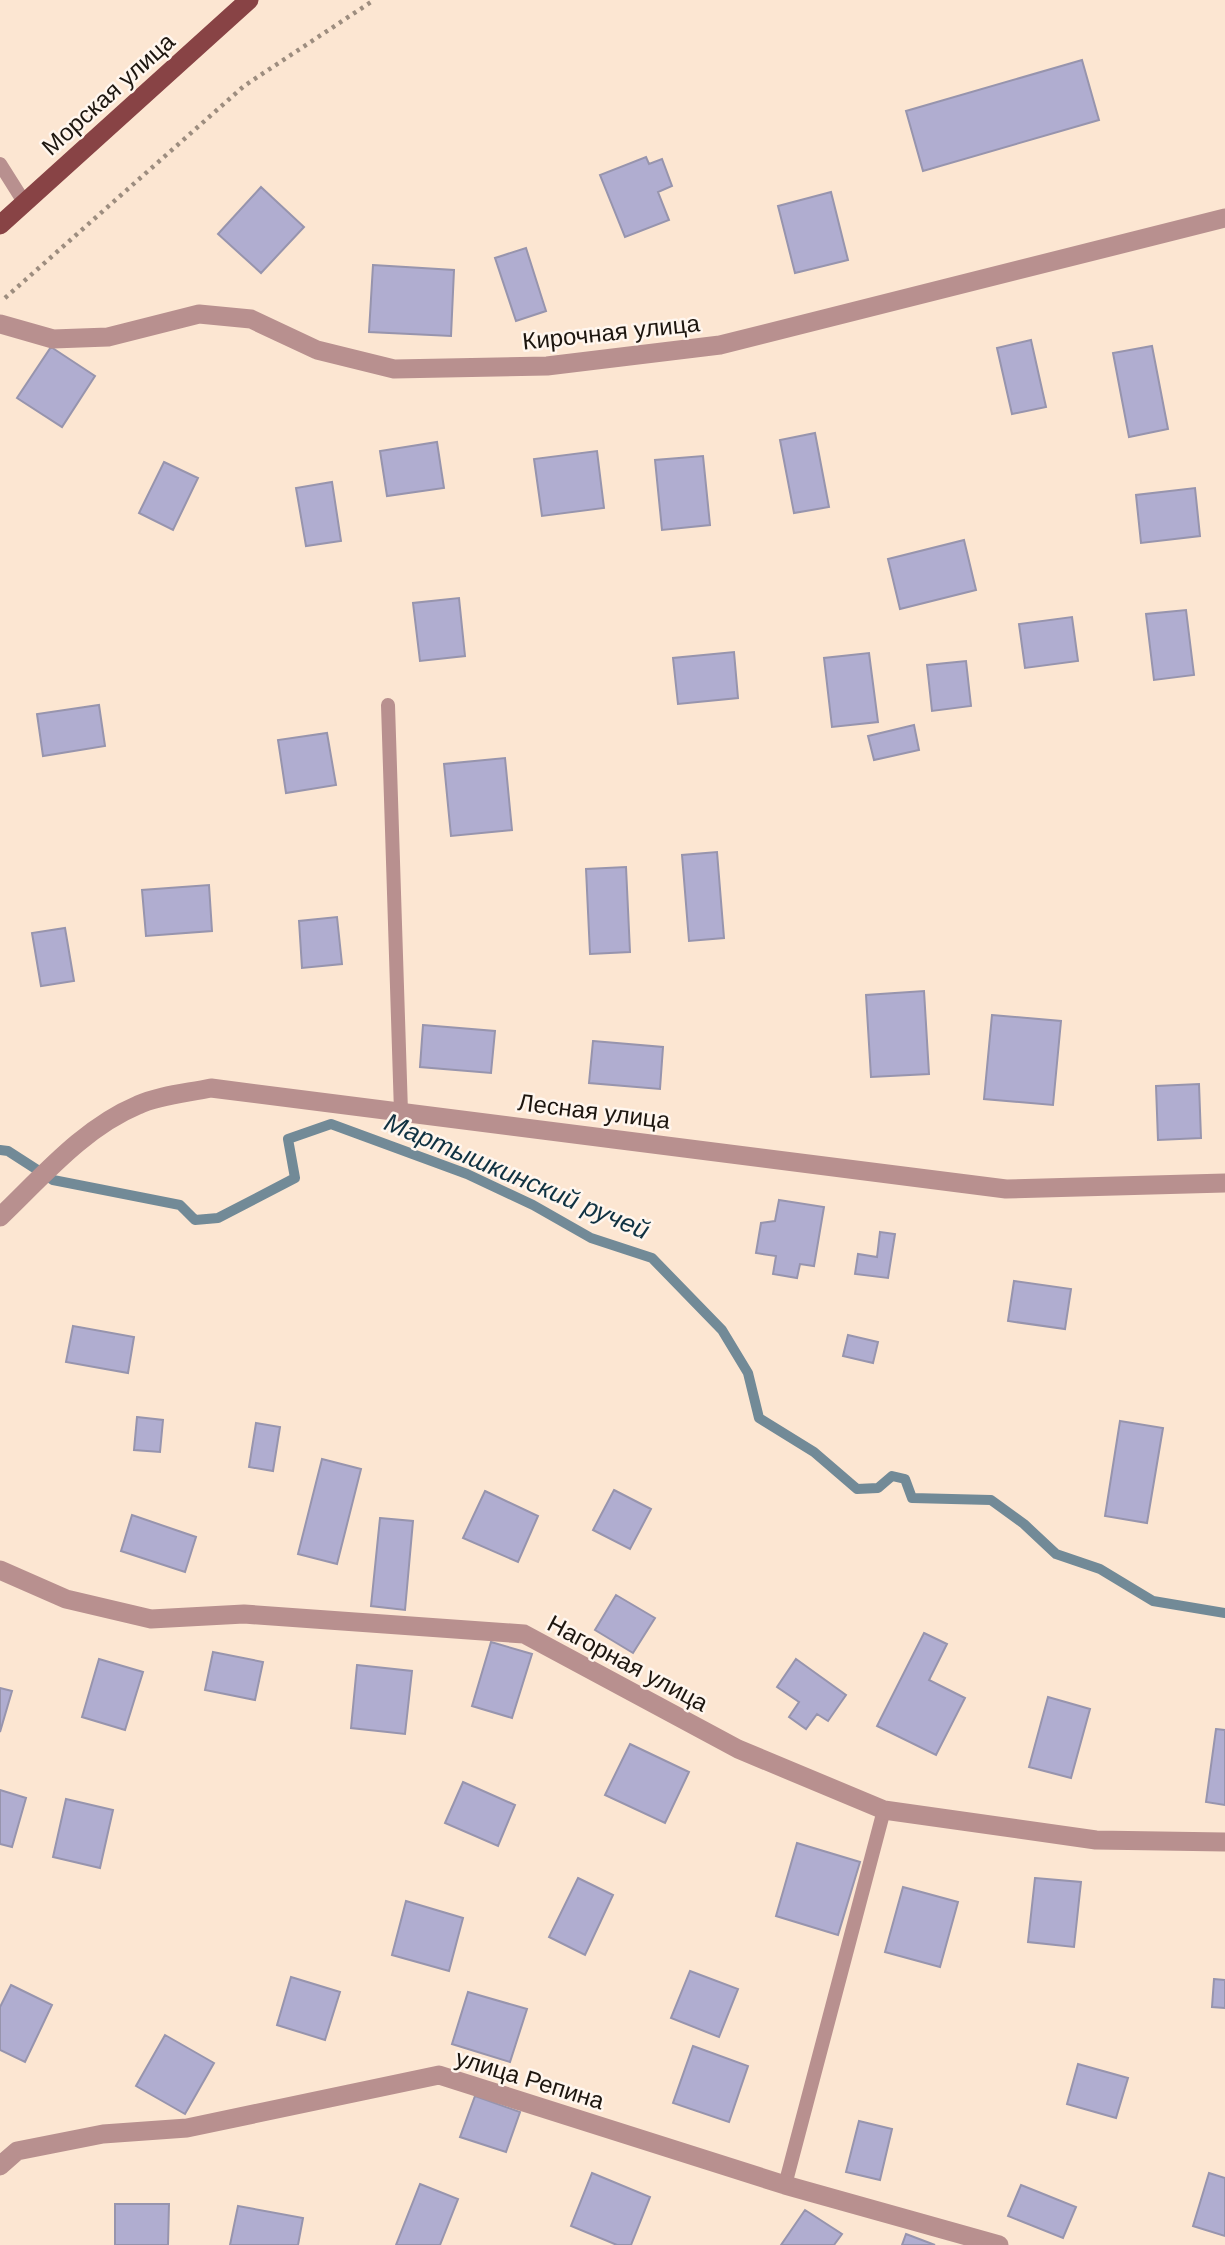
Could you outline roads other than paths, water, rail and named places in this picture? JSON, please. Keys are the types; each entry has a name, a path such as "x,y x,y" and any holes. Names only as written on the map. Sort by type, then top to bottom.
{"main road":[{"name":"Морская улица","path":"0,225 249,0"}],"street":[{"name":"Кирочная улица","path":"0,324 53,339 108,337 199,314 251,319 317,350 394,369 547,366 720,345 1225,218"},
{"name":"Лесная улица","path":"0,1217 54,1164 100,1126 139,1104 211,1088 1006,1189 1225,1183"},
{"name":"Нагорная улица","path":"0,1570 66,1599 150,1619 244,1614 524,1634 738,1749 884,1810 1096,1840 1225,1842"},
{"name":"улица Репина","path":"0,2166 17,2151 90,2136 187,2127 439,2075 785,2185 999,2245"}],"lane":[{"path":"0,164 24,202"},
{"path":"388,705 401,1112"},
{"path":"785,2185 884,1810"}],"waterway":[{"name":"Мартышкинский ручей","path":"0,1150 8,1151 53,1180 180,1205 195,1220 218,1218 295,1178 288,1139 331,1124 467,1174 533,1205 591,1238 652,1258 722,1330 748,1373 759,1418 814,1452 857,1489 878,1488 892,1476 905,1479 912,1498 991,1500 1024,1524 1056,1554 1100,1569 1153,1601 1225,1613"}]}
